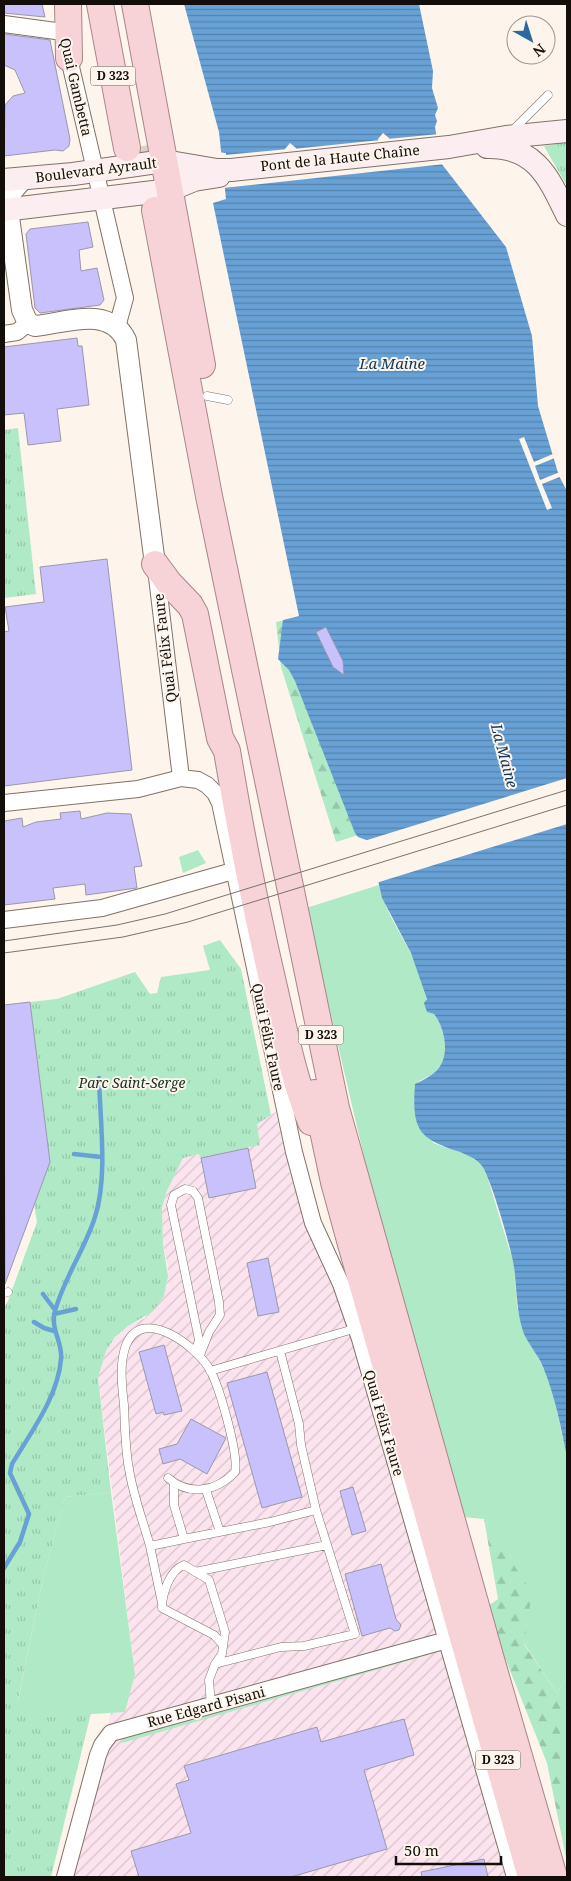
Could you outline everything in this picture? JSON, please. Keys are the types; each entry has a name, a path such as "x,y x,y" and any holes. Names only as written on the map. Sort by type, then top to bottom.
{"highway":[{"path":"68,4 68,58"},
{"name":"D 323","path":"100,4 145,152"},
{"name":"D 323","path":"117,4 145,152"},
{"path":"135,4 145,152 155,204 218,398 217,471 209,496"},
{"name":"D 323","path":"155,204 209,496 336,1108 489,1654 554,1877"},
{"name":"Quai Félix Faure","path":"155,204 236,713 334,1182 531,1877"},
{"path":"155,564 168,583 190,604 195,614 220,738 227,751 243,848 296,1086 334,1182"},
{"path":"227,751 236,713"}],"main road":[{"path":"452,146 506,137 567,131"},
{"path":"452,146 506,148 533,159 541,167 554,188 567,215"},
{"name":"Pont de la Haute Chaîne","path":"222,172 452,146"},
{"name":"Boulevard Ayrault","path":"13,180 95,170 145,152 222,172"},
{"name":"Boulevard Ayrault","path":"5,212 64,202 103,199 155,204 194,180 222,172"}],"street":[{"name":"Quai Gambetta","path":"58,4 68,58 103,199"},
{"path":"4,24 63,32"},
{"path":"13,180 5,212 22,310 28,323 36,326 92,318 101,319 117,327 125,298 103,199"},
{"path":"4,334 17,332 28,323"},
{"name":"Quai Félix Faure","path":"117,327 128,347 181,778 198,780 215,793 220,803 285,1118 313,1223 341,1284 356,1328 448,1640 515,1877"},
{"path":"4,804 138,789 181,778"},
{"path":"4,920 102,908 233,871"},
{"path":"285,1118 296,1086"},
{"name":"Rue Edgard Pisani","path":"65,1877 98,1755 111,1733 448,1640"}],"lane":[{"path":"506,137 548,95"},
{"path":"185,1189 193,1191 198,1198 220,1316 209,1332 198,1354 199,1340 171,1205 174,1195 185,1189"},
{"path":"184,1539 174,1504 171,1481 188,1490 206,1490 228,1479 236,1467 234,1446 210,1371 198,1354 169,1332 158,1328 139,1332 126,1345 121,1373 129,1469 150,1546 162,1608 214,1635 224,1645"},
{"path":"210,1371 356,1328"},
{"path":"215,1664 281,1646 304,1646 355,1634 316,1510 301,1445 299,1424 280,1351"},
{"path":"206,1490 220,1532"},
{"path":"150,1546 270,1522 316,1510"},
{"path":"195,1572 327,1545"},
{"path":"162,1603 173,1572 184,1565 209,1580 225,1632 222,1654 215,1664 208,1687 211,1705"}],"shaded area":[{"path":"276,1112 290,1174 303,1215 328,1271 353,1337 507,1877 70,1877 111,1713 125,1712 135,1674 98,1378 106,1351 115,1337 128,1326 145,1318 167,1286 168,1267 163,1245 162,1208 166,1193 183,1158 199,1154 200,1157"}],"green space":[{"path":"567,142 567,186 544,146"},
{"path":"18,428 36,594 4,598 4,430"},
{"path":"294,618 390,825 336,842 281,667 276,622"},
{"path":"198,850 206,863 183,873 179,857"},
{"path":"379,885 391,916 416,962 426,995 427,1012 434,1014 438,1020 445,1042 444,1056 438,1069 418,1082 433,1143 468,1155 481,1164 488,1179 514,1265 517,1306 525,1335 542,1365 553,1393 567,1458 567,1677 557,1693 524,1643 531,1593 484,1519 463,1517 383,1238 306,908"},
{"name":"Parc Saint-Serge","path":"220,940 241,969 271,1115 257,1124 260,1145 200,1158 199,1154 183,1158 166,1193 162,1208 163,1245 168,1276 164,1296 152,1312 128,1326 115,1337 106,1351 98,1378 111,1492 65,1497 43,1578 18,1700 46,1717 91,1713 51,1877 4,1877 4,1308 37,1222 34,1204 50,1162 30,1002 57,999 135,972 150,994 157,993 161,977 210,970 203,946"},
{"path":"111,1492 135,1674 125,1712 46,1717 18,1701 43,1578 65,1497"},
{"path":"484,1519 532,1593 524,1644 557,1693 567,1677 567,1863 547,1763 485,1608 498,1599"},
{"path":"427,1651 428,1655 122,1743 122,1739"}],"water":[{"name":"La Maine","path":"184,4 419,4 433,71 432,88 438,108 435,115 437,121 435,127 441,163 506,247 532,336 538,406 559,476 567,491 567,1458 551,1389 541,1363 521,1326 514,1267 501,1215 491,1185 482,1166 475,1159 434,1142 420,1130 417,1122 414,1099 415,1084 433,1073 442,1063 445,1042 441,1027 434,1014 427,1012 424,1003 427,999 411,953 382,898 369,841 358,837 355,833 295,681 289,670 278,659 283,620 299,616 213,203 226,199 219,132","holes":["383,133 389,138 392,164 387,170 380,165 378,139","290,143 296,148 299,174 293,180 287,175 285,149"]}],"pier":[{"path":"439,134 445,164 223,188 218,152 226,153 226,155 288,149 289,174 293,177 296,173 293,149 380,140 383,164 386,167 389,163 387,139"},
{"path":"524,437 534,462 553,454 555,458 535,466 540,480 560,472 562,476 542,484 552,508 547,510 519,439"},
{"path":"567,778 567,824 376,883 368,843 364,841"}],"building":[{"path":"4,4 42,4 45,17 4,13"},
{"path":"4,34 50,40 70,139 69,146 63,151 55,150 4,156 5,105 13,96 25,93 15,70 4,65"},
{"path":"88,222 93,247 79,250 81,271 97,268 104,300 100,305 40,313 35,308 26,234 30,229"},
{"path":"77,338 78,346 82,346 89,405 57,409 61,441 28,445 24,413 4,415 4,347"},
{"path":"107,559 132,770 4,786 4,632 9,631 5,607 44,602 40,567"},
{"path":"326,627 343,661 344,675 333,667 316,632"},
{"path":"80,811 81,819 107,813 131,814 142,866 134,867 137,888 86,895 85,884 53,888 55,899 4,905 4,821 22,818 23,827 36,822 61,819 60,813"},
{"path":"30,1002 50,1162 5,1284 4,1005"},
{"path":"248,1148 256,1188 209,1198 201,1158"},
{"path":"268,1258 279,1312 258,1316 247,1263"},
{"path":"164,1345 182,1411 164,1415 163,1412 156,1414 139,1352"},
{"path":"267,1372 302,1497 262,1508 227,1383"},
{"path":"191,1419 226,1438 207,1474 180,1459 163,1464 159,1449 177,1444"},
{"path":"353,1487 366,1531 352,1535 340,1491"},
{"path":"381,1564 396,1619 401,1625 399,1630 395,1631 390,1628 362,1636 345,1574"},
{"path":"404,1719 414,1755 364,1770 387,1849 291,1877 139,1877 131,1851 191,1833 176,1784 189,1780 184,1766 317,1727 321,1742"},
{"path":"484,1859 488,1877 422,1877 421,1872"}],"waterway":[{"path":"4,1568 20,1542 29,1514 10,1473 12,1464 35,1427 55,1387 61,1359 54,1324 55,1311 91,1229 99,1201 102,1167 99,1078"},
{"path":"74,1154 101,1157"},
{"path":"43,1294 55,1310"},
{"path":"54,1314 76,1309"},
{"path":"34,1322 54,1331"}],"tunnel":[{"path":"143,146 155,210"}],"tram line":[{"path":"4,941 117,925 165,914 567,790"},
{"path":"4,953 123,937 188,922 567,805"}]}
